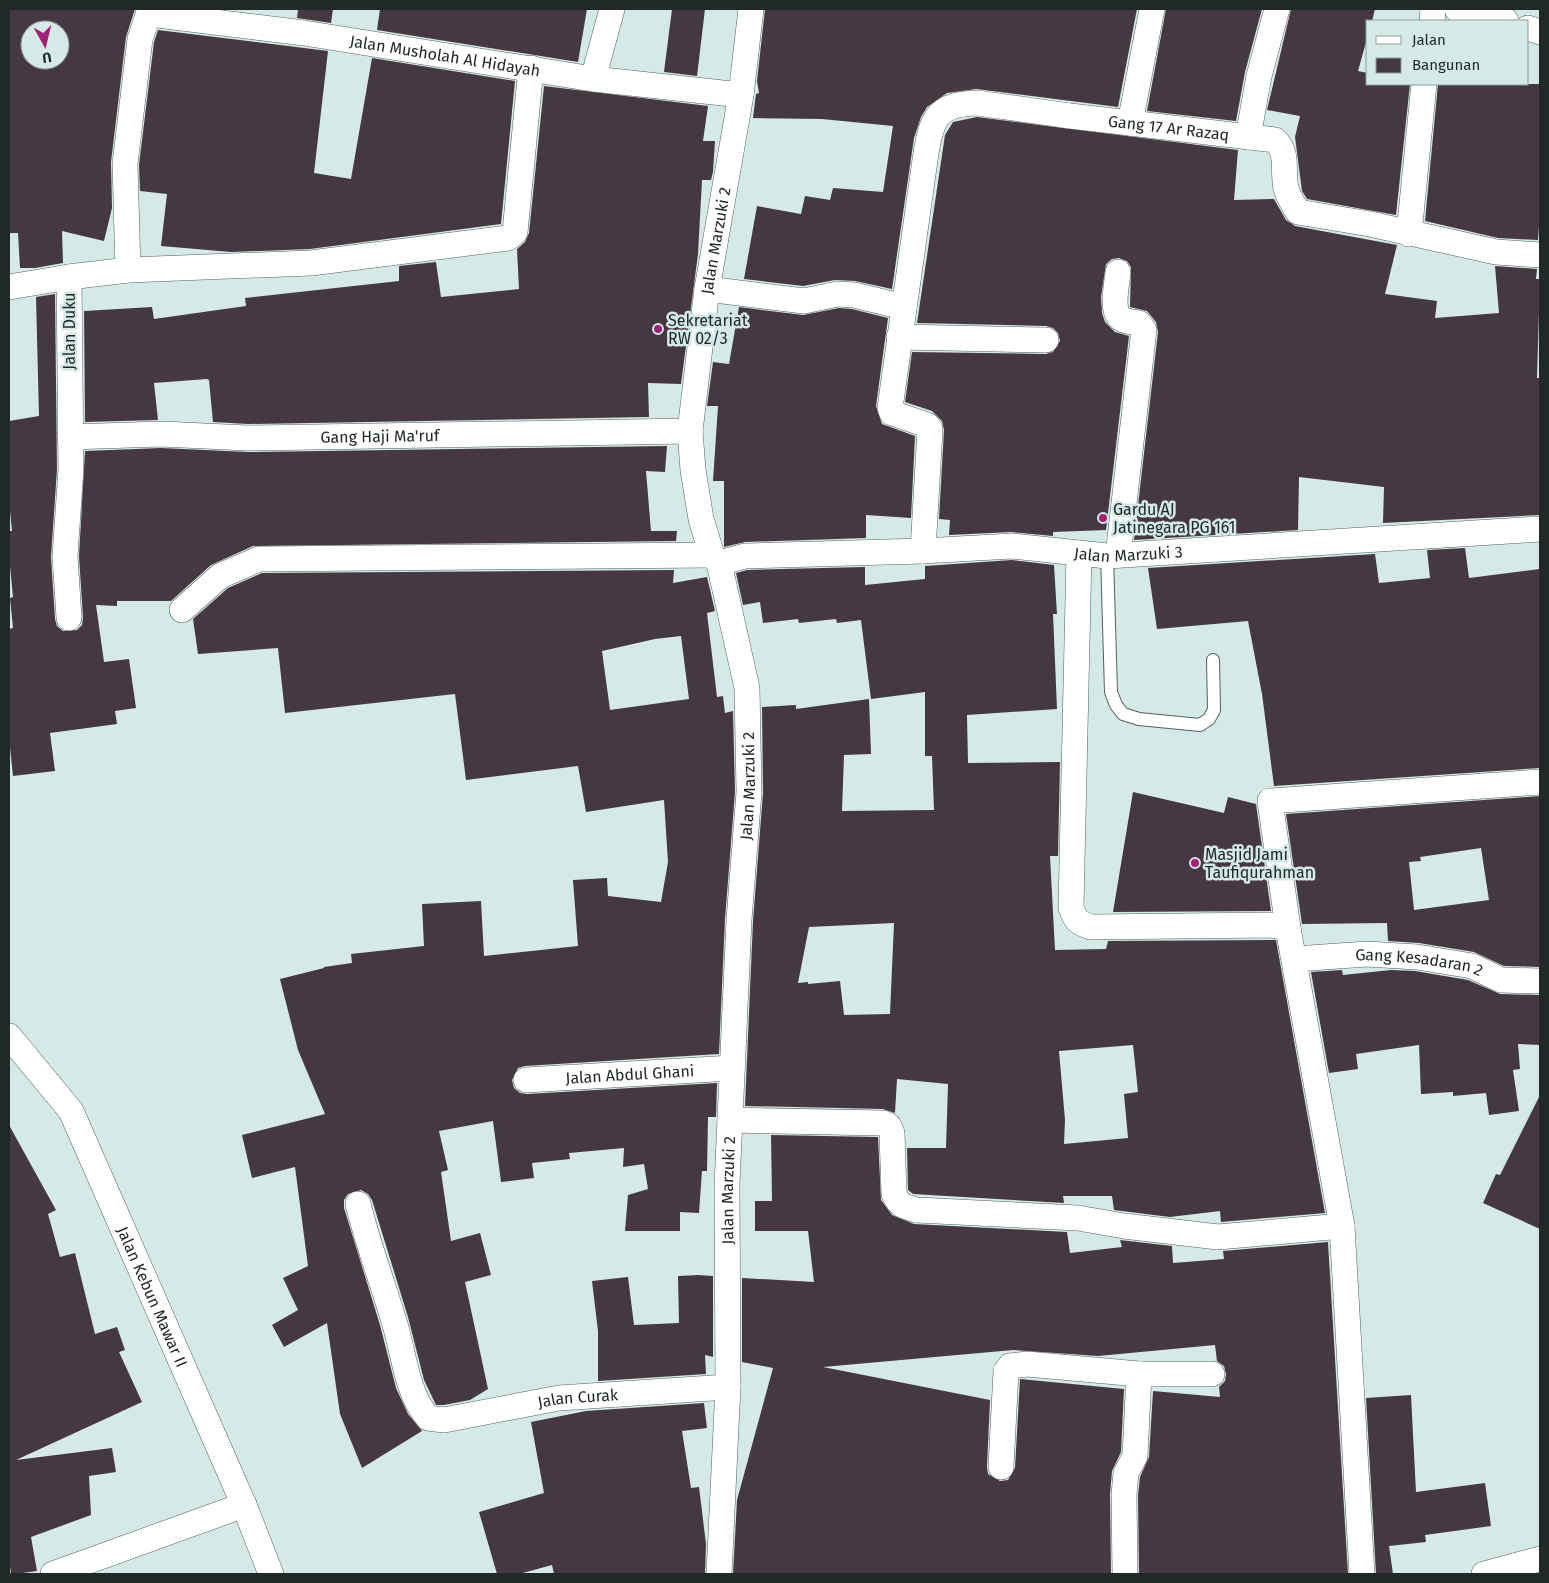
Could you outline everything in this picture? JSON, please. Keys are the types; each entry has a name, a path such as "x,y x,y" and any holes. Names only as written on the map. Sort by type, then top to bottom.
{"street":[{"path":"594,79 612,9"},
{"name":"Jalan Marzuki 2","path":"719,1574 728,1387 726,1238 732,1068 749,792 748,717 746,688 715,559 701,519 693,470 690,431 707,289 741,95 750,9"},
{"path":"1130,123 1152,9"},
{"path":"1248,137 1259,76 1277,9"},
{"path":"1457,9 1502,20"},
{"path":"128,270 126,164 140,39 149,12"},
{"name":"Jalan Musholah Al Hidayah","path":"149,12 304,33 594,79 741,95"},
{"name":"Jalan Duku","path":"69,618 66,556 71,469 69,277 128,270 311,263 508,238 514,232 531,68"},
{"path":"1409,234 1424,85"},
{"name":"Gang 17 Ar Razaq","path":"923,551 932,436 927,425 907,420 890,411 899,337 932,122 936,117 955,106 977,102 1275,140 1282,146 1285,156 1285,185 1287,194 1298,212 1370,224 1496,252 1540,255"},
{"path":"1113,556 1144,330 1138,323 1124,320 1118,316 1116,310 1118,272"},
{"path":"9,287 69,277"},
{"path":"707,289 804,301 838,294 904,307"},
{"path":"899,337 1046,340"},
{"name":"Gang Haji Ma'ruf","path":"70,436 161,434 248,438 690,431"},
{"name":"Jalan Marzuki 3","path":"182,610 220,576 259,560 715,559 745,556 923,551 1012,546 1113,556 1270,548 1540,529"},
{"path":"1079,554 1071,906 1074,918 1080,924 1092,927 1271,925 1288,928"},
{"path":"1362,1574 1342,1226 1288,928 1270,801 1540,782"},
{"name":"Gang Kesadaran 2","path":"1295,959 1368,954 1417,957 1472,966 1501,980 1540,981"},
{"name":"Jalan Kebun Mawar II","path":"9,1036 71,1111 244,1505 271,1574"},
{"name":"Jalan Abdul Ghani","path":"526,1080 732,1068"},
{"path":"730,1120 882,1123 889,1126 892,1133 894,1194 898,1203 904,1207 917,1210 1078,1218 1124,1226 1218,1237 1342,1226"},
{"name":"Jalan Curak","path":"358,1204 372,1258 394,1322 414,1393 419,1408 428,1418 444,1420 559,1398 728,1387"},
{"path":"1001,1466 1006,1371 1010,1366 1027,1364 1139,1374 1212,1374"},
{"path":"1125,1574 1124,1495 1126,1474 1135,1456 1139,1374"},
{"path":"53,1574 244,1505"},
{"path":"1484,1574 1540,1559"}],"lane":[{"path":"1113,556 1111,692 1116,705 1123,714 1139,719 1200,725 1209,719 1214,710 1213,660"}],"building":[{"path":"9,9 135,9 126,37 111,162 112,208 104,241 62,231 63,263 35,268 20,268 18,233 9,233"},
{"path":"298,9 333,9 331,23 297,18"},
{"path":"380,9 587,9 578,62 377,30"},
{"path":"672,9 705,9 697,76 664,72"},
{"path":"765,9 1137,9 1118,107 976,89 947,93 927,107 921,117 914,138 892,289 855,281 835,280 803,286 744,279 757,206 801,214 805,196 830,200 833,188 883,192 893,126 822,119 753,118 756,94 759,93 757,81"},
{"path":"1166,9 1262,9 1245,72 1236,121 1147,111"},
{"path":"1291,9 1375,9 1372,20 1366,20 1366,42 1358,71 1366,73 1366,85 1410,85 1396,215 1307,199 1302,191 1295,137 1300,116 1267,110"},
{"path":"158,30 328,51 314,173 351,179 372,58 515,81 501,224 310,249 231,252 161,246 167,194 140,191 139,165 154,42"},
{"path":"1540,84 1540,212 1538,240 1498,238 1425,221 1438,85"},
{"path":"544,86 708,106 703,141 715,141 713,172 711,180 702,180 698,254 681,384 648,383 649,417 248,424 213,422 209,380 207,379 154,383 158,420 85,422 84,311 152,307 154,319 246,306 245,298 399,281 399,266 436,262 441,297 519,289 517,249 525,242 529,233"},
{"path":"977,117 1238,150 1234,200 1274,199 1286,220 1295,226 1397,245 1385,294 1437,301 1435,318 1499,313 1495,266 1537,269 1536,279 1540,279 1537,378 1540,378 1540,515 1383,523 1384,487 1299,477 1298,530 1134,540 1158,332 1156,322 1147,311 1130,307 1131,267 1127,261 1119,258 1112,259 1106,264 1101,297 1102,313 1105,322 1115,332 1129,336 1106,530 1053,532 1053,536 1011,532 949,535 950,520 939,519 944,430 942,421 932,411 905,402 912,352 1046,354 1053,352 1060,341 1058,333 1053,328 1046,326 917,323 945,135 953,122"},
{"path":"55,294 57,469 51,557 55,619 57,626 63,631 77,630 82,625 83,618 79,556 85,451 161,448 248,452 667,446 665,472 646,471 651,531 677,531 676,541 253,546 211,565 171,601 117,601 117,606 96,605 104,662 129,659 136,708 115,711 117,724 50,733 55,771 13,776 9,738 9,629 13,628 10,598 13,597 9,556 9,531 12,531 9,501 9,421 39,416 36,297"},
{"path":"739,307 803,315 839,308 852,309 888,318 876,406 882,424 915,436 911,518 866,515 866,538 745,542 724,547 724,481 713,481 718,406 707,406 713,362 729,364"},
{"path":"1465,548 1469,578 1540,569 1540,768 1274,786 1262,694 1248,621 1157,629 1148,568 1375,554 1379,583 1430,578 1427,550"},
{"path":"1012,560 1054,565 1057,614 1053,614 1057,709 967,715 968,763 1060,762 1058,856 1050,856 1055,950 1106,949 1108,941 1276,940 1325,1213 1221,1222 1220,1211 1170,1217 1114,1210 1112,1196 1063,1196 1064,1203 913,1194 908,1190 907,1148 946,1148 948,1084 897,1079 895,1113 883,1109 745,1106 753,921 763,793 762,707 796,705 796,709 869,699 871,754 844,755 842,811 934,810 932,756 925,756 925,692 871,699 861,620 837,623 836,619 799,623 798,619 763,623 760,602 743,605 736,573 747,570 865,567 865,585 925,579 925,566","holes":["894,923 890,1014 844,1015 840,981 798,983 809,927","1133,1045 1138,1092 1124,1094 1128,1138 1064,1144 1065,1120 1059,1051"]},
{"path":"674,570 673,583 707,577 715,611 707,613 717,697 723,696 725,713 733,711 735,792 725,919 719,1054 525,1066 518,1068 512,1080 514,1088 520,1093 527,1094 717,1083 716,1117 708,1117 707,1171 702,1171 699,1213 680,1212 680,1231 625,1231 628,1195 648,1189 644,1164 623,1167 624,1148 569,1153 570,1159 532,1163 534,1178 501,1182 493,1121 439,1131 448,1170 441,1172 451,1241 480,1233 491,1275 465,1282 488,1389 470,1400 436,1405 424,1380 408,1317 372,1200 368,1194 361,1190 348,1194 344,1200 344,1208 380,1325 396,1388 408,1414 422,1431 362,1468 340,1414 327,1323 284,1347 272,1325 298,1310 283,1278 308,1266 295,1167 252,1178 242,1135 325,1114 298,1050 280,979 324,967 352,963 351,954 424,946 422,904 481,901 484,956 578,946 573,880 607,878 608,896 661,902 668,862 664,800 586,812 578,766 466,780 455,694 285,713 278,648 198,654 193,619 228,588 262,573","holes":["681,636 689,699 610,710 602,651 655,639"]},
{"name":"Masjid Jami Taufiqurahman","path":"1133,792 1224,813 1228,797 1256,804 1271,911 1113,912"},
{"path":"1540,796 1540,967 1504,966 1474,952 1419,943 1388,941 1387,923 1302,924 1286,814","holes":["1481,848 1489,900 1414,910 1409,862 1421,861 1420,857"]},
{"path":"1342,970 1343,975 1391,970 1415,971 1468,980 1500,994 1540,995 1540,1045 1518,1044 1520,1069 1513,1070 1519,1111 1489,1115 1486,1093 1453,1096 1453,1092 1421,1094 1419,1045 1356,1054 1358,1069 1329,1073 1311,972"},
{"path":"1540,1095 1540,1229 1483,1203 1496,1174 1500,1175"},
{"path":"9,1125 56,1210 48,1214 60,1257 75,1253 95,1334 117,1327 125,1350 119,1352 142,1402 16,1460 112,1448 116,1472 89,1476 91,1515 31,1537 37,1571 15,1574 11,1574 9,1558"},
{"path":"771,1135 878,1137 881,1200 892,1215 914,1224 1067,1232 1070,1253 1122,1247 1120,1240 1172,1246 1173,1263 1224,1259 1223,1251 1328,1242 1348,1574 1139,1574 1138,1496 1140,1477 1149,1457 1153,1391 1220,1397 1219,1387 1225,1381 1226,1374 1224,1366 1217,1361 1215,1345 1098,1356 1013,1350 823,1367 990,1400 987,1467 988,1474 1000,1481 1008,1480 1015,1468 1020,1379 1124,1389 1121,1452 1112,1471 1110,1494 1111,1574 733,1574 737,1500 773,1368 742,1362 742,1278 814,1282 808,1231 755,1231 755,1201 772,1201"},
{"path":"678,1276 713,1276 713,1357 705,1355 706,1374 598,1381 598,1331 592,1281 628,1277 634,1325 679,1323"},
{"path":"1411,1395 1416,1492 1485,1483 1491,1526 1425,1535 1426,1542 1389,1546 1393,1574 1376,1574 1366,1398"},
{"path":"704,1403 707,1428 682,1431 691,1488 699,1487 706,1544 705,1574 554,1574 552,1565 519,1574 497,1574 479,1512 544,1493 531,1422 586,1411"}],"place":[{"name":"Sekretariat RW 02/3","path":"658,329"},
{"name":"Gardu AJ Jatinegara PG 161","path":"1103,518"},
{"name":"Masjid Jami Taufiqurahman","path":"1195,863"}]}
